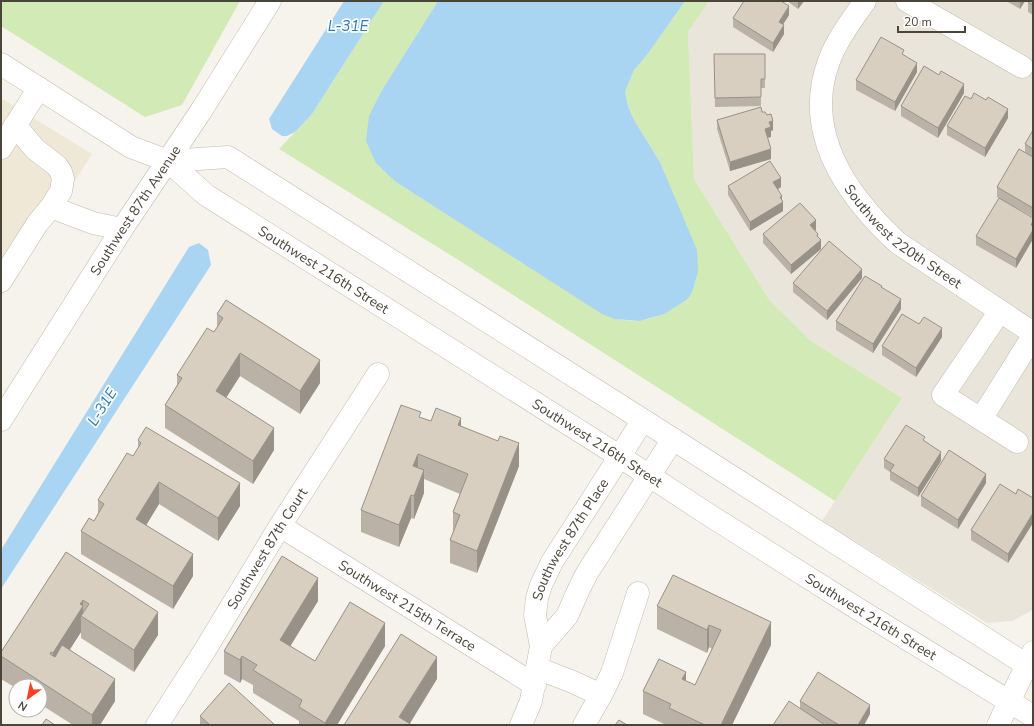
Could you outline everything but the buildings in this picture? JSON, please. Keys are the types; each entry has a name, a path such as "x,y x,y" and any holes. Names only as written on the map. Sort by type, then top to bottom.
{"street":[{"name":"Southwest 87th Avenue","path":"1,420 270,1"},
{"name":"Southwest 220th Street","path":"865,1 841,36 829,60 821,87 820,105 823,131 831,156 848,187 860,204 905,248 1033,332"},
{"path":"908,1 1022,66"},
{"name":"Southwest 216th Street","path":"1,64 131,146 168,161 206,195 620,456 858,609 1010,700 1033,716"},
{"path":"1,148 39,88"},
{"path":"1,281 37,224 51,206 60,191 63,179 57,166 35,149 15,125"},
{"name":"Southwest 216th Street","path":"168,161 228,157 674,440 1031,662"},
{"path":"51,206 93,223 122,230"},
{"path":"1000,311 943,395 1017,442"},
{"path":"981,419 1033,336"},
{"name":"Southwest 87th Court","path":"157,725 205,650 280,526 378,374"},
{"name":"Southwest 87th Place","path":"520,725 531,701 541,646 535,615 537,598 541,585 552,562 643,420"},
{"name":"Southwest 87th Place","path":"541,646 567,616 587,573 674,440"},
{"name":"Southwest 215th Terrace","path":"280,526 536,676 573,682 601,695"},
{"path":"584,725 601,695 616,661 638,593"},
{"path":"998,725 1031,662"}],"shaded area":[{"path":"709,1 1033,1 1033,610 1012,621 987,623 822,521 902,398 811,341 770,301 694,179 688,32"},
{"path":"1,98 92,154 1,297"}],"green space":[{"path":"1,1 240,1 182,105 145,117 1,26"},
{"path":"384,1 438,1 382,90 396,182 602,313 614,318 635,321 655,317 685,301 675,199 660,162 634,120 628,106 625,92 634,70 647,55 685,1 709,1 688,32 694,179 770,301 811,341 902,398 835,501 460,261 279,149 312,114"}],"water":[{"name":"L-31E","path":"344,1 384,1 312,114 295,132 287,136 282,136 272,129 269,119"},
{"path":"438,1 685,1 647,55 634,70 625,92 628,106 634,120 660,162 697,250 698,271 690,296 685,301 664,314 640,321 615,319 602,314 396,182 376,163 366,141 369,116 382,90"},
{"name":"L-31E","path":"199,243 208,250 211,265 1,589 1,550 189,247"}]}
